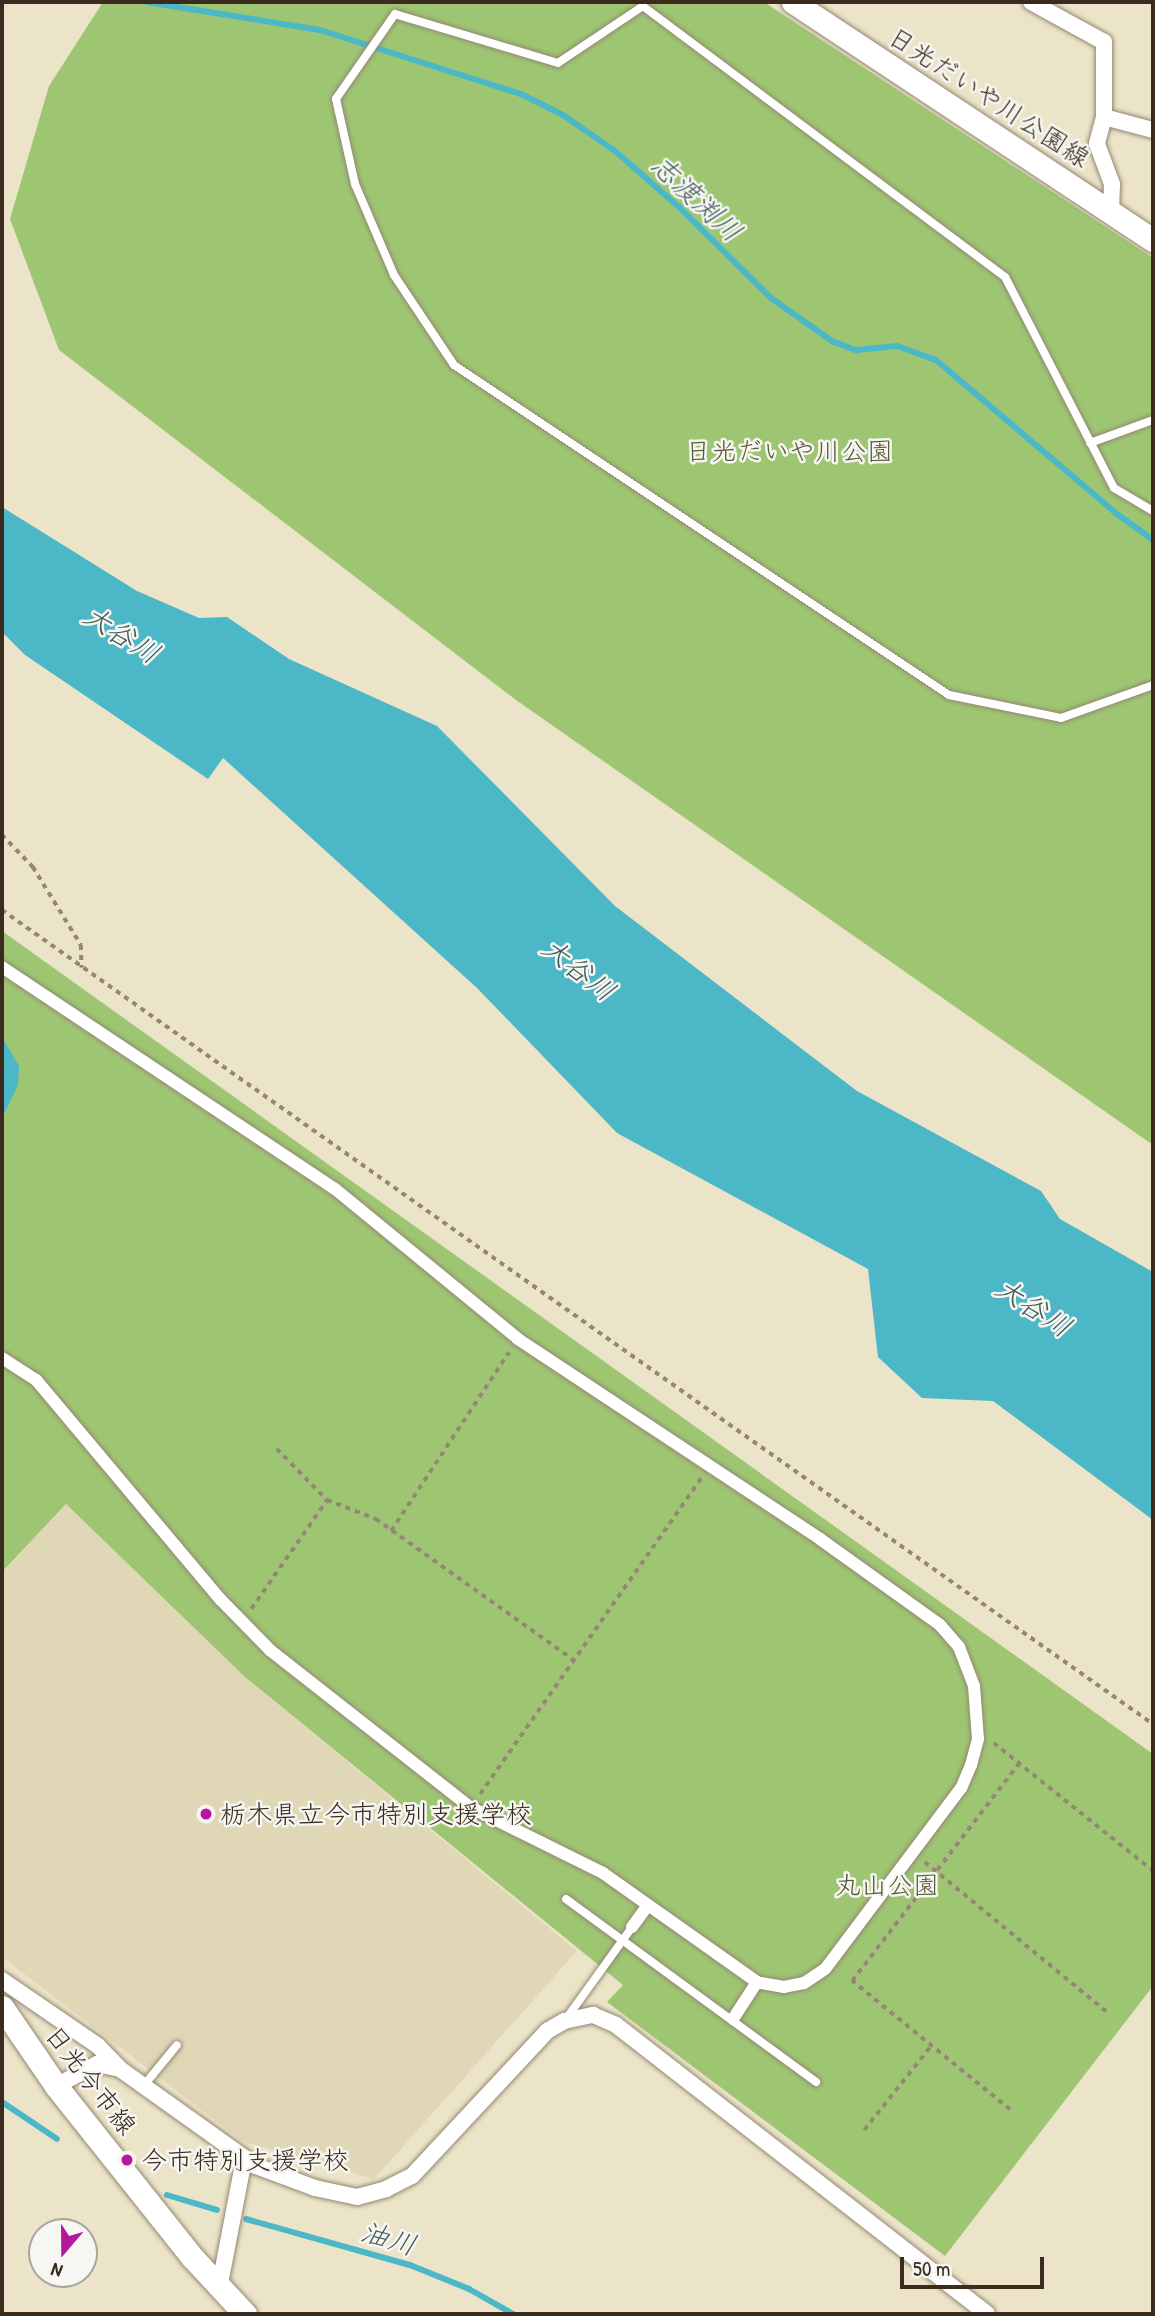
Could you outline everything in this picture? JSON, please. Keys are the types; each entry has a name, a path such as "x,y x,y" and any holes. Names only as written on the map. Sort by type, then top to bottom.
{"main road":[{"name":"日光だいや川公園線","path":"793,2 1153,240"},
{"name":"日光今市線","path":"2,2007 56,2086 219,2289 245,2314"}],"street":[{"path":"1031,2 1104,42 1104,117 1097,144 1112,184 1111,212"},
{"path":"1104,117 1153,130"},
{"path":"2,967 335,1189 519,1339 940,1625 967,1663 974,1686 978,1739 961,1788 825,1969 804,1983 784,1987 757,1982 603,1873 470,1807 270,1650 242,1622 36,1380 2,1358"},
{"path":"632,1927 648,1905"},
{"path":"2,1980 98,2046 120,2068 244,2159 326,2190 357,2197 386,2189 421,2168 522,2056 564,2021 593,2015 615,2025 987,2314"},
{"path":"733,2020 757,1982"},
{"path":"56,2086 97,2064 120,2068"},
{"path":"219,2289 244,2159"}],"lane":[{"path":"1153,511 1114,488 1005,278 643,6 558,63 395,14 336,99 355,184 394,275 454,365 949,695 1061,718 1153,685"},
{"path":"1090,443 1153,420"},
{"path":"566,1899 816,2082"},
{"path":"564,2021 632,1927"},
{"path":"145,2084 177,2045"}],"path":[{"path":"2,835 33,867 81,945 82,968"},
{"path":"2,910 1153,1724"},
{"path":"391,1531 519,1339"},
{"path":"277,1448 327,1500 376,1519 575,1661"},
{"path":"470,1807 575,1661 709,1466"},
{"path":"242,1622 327,1500"},
{"path":"978,1739 990,1741 1153,1871"},
{"path":"1010,2110 852,1981 1019,1763"},
{"path":"912,1852 1107,2012"},
{"path":"864,2130 931,2046"}],"shaded area":[{"name":"栃木県立今市特別支援学校","path":"66,1504 245,1677 577,1951 374,2179 242,2141 2,1957 2,1573"}],"green space":[{"name":"日光だいや川公園","path":"103,2 764,2 1153,258 1153,1145 516,700 59,350 10,219 49,86"},
{"name":"丸山公園","path":"2,931 1153,1754 1153,1986 945,2256 607,2002 623,1985 245,1677 66,1504 2,1572"}],"water":[{"name":"大谷川","path":"2,507 137,591 199,618 227,617 289,659 437,726 615,906 857,1091 1041,1191 1060,1219 1153,1272 1153,1520 993,1401 922,1398 878,1357 868,1269 617,1133 477,988 223,758 208,779 25,655 2,632"},
{"path":"2,1037 19,1066 18,1085 2,1118"}],"waterway":[{"name":"志渡渕川","path":"147,2 320,30 521,94 563,115 615,151 679,207 771,298 832,341 856,350 897,346 936,360 1117,514 1153,540"},
{"name":"油川","path":"2,2102 57,2139"},
{"name":"油川","path":"167,2195 217,2210"},
{"name":"油川","path":"246,2219 410,2265 469,2289 513,2314"}],"place":[{"name":"栃木県立今市特別支援学校","path":"206,1814"},
{"name":"今市特別支援学校","path":"127,2160"}]}
